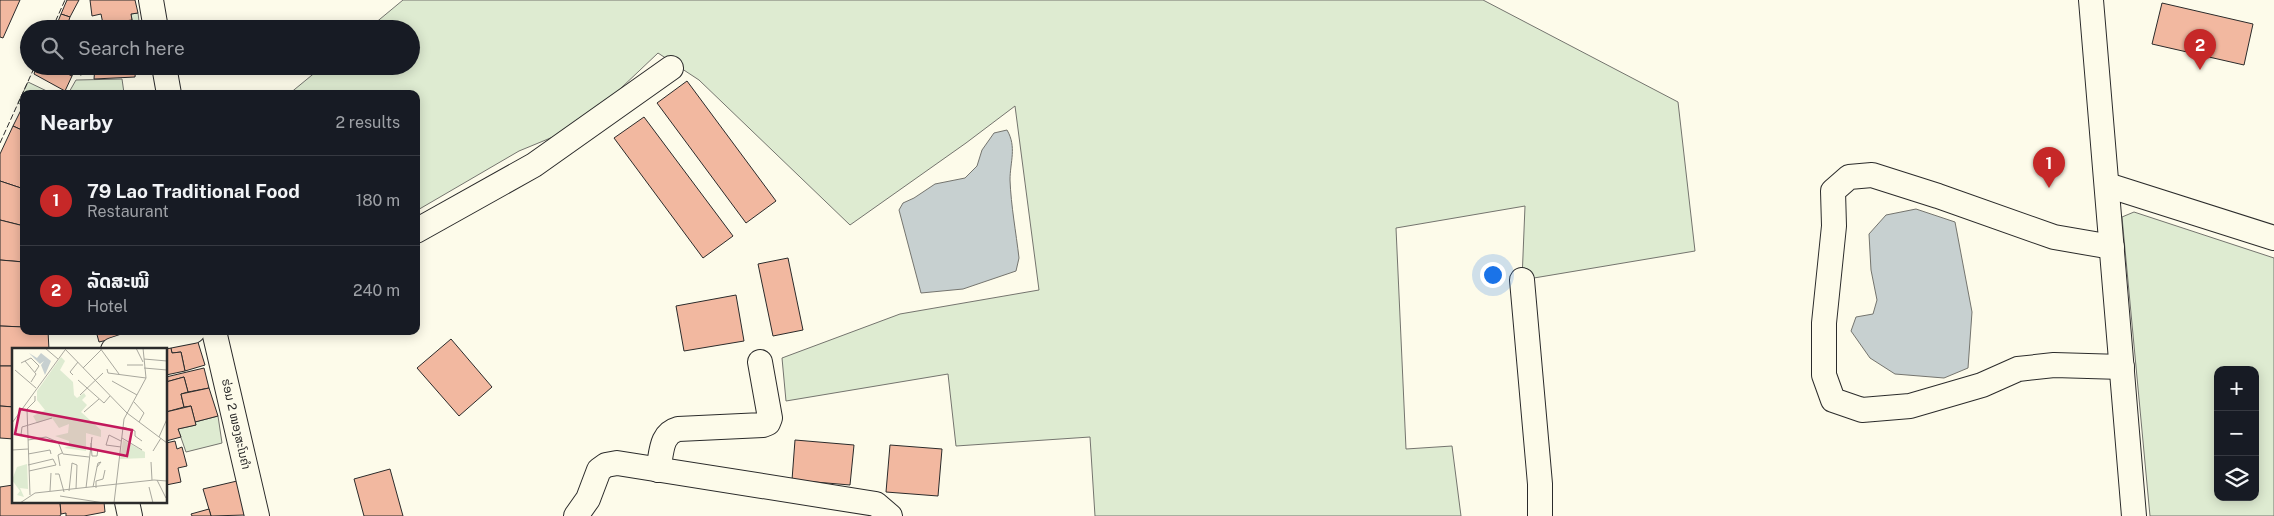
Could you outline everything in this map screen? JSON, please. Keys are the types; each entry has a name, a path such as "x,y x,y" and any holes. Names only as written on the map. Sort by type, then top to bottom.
{"street":[{"path":"151,0 154,20"},
{"path":"2091,0 2134,516"},
{"path":"420,229 534,165 671,68"},
{"path":"166,75 168,90"},
{"path":"2112,247 2054,237 1872,175 1850,176 1833,191 1834,226 1824,323 1824,375 1833,400 1862,410 1910,406 1982,385 2018,368 2054,365 2122,367"},
{"path":"2107,184 2274,238"},
{"path":"1522,280 1540,484 1540,516"},
{"path":"119,348 137,342 173,335"},
{"name":"ຮ່ອມ 2 ໜອງສະໂນຄໍາ","path":"215,335 258,516"},
{"path":"658,470 665,436 669,431 763,425 768,423 770,418 760,362"},
{"path":"576,516 588,499 599,470 606,465 617,463 876,504 890,516"}],"green space":[{"path":"403,0 1483,0 1678,102 1695,251 1522,280 1525,206 1396,228 1406,449 1452,446 1461,516 1095,516 1090,437 956,446 948,374 786,401 782,358 900,314 1039,290 1015,106 850,225 699,80 658,53 582,125 519,151 420,209 420,90 294,90 312,75 420,75 420,20 379,20"},
{"path":"138,13 139,20 132,20 131,14"},
{"path":"122,79 124,90 70,90 76,80"},
{"path":"28,82 45,90 24,90"},
{"path":"2134,212 2274,258 2274,516 2150,516 2122,217"},
{"path":"218,416 222,443 186,452 178,429 196,425 195,422"}],"shaded area":[{"path":"1007,130 1012,142 1010,180 1019,258 1016,271 963,289 921,293 899,210 903,203 935,184 965,178 977,166 982,150 994,133"},
{"path":"1916,209 1955,222 1972,312 1968,368 1944,378 1895,374 1870,358 1851,331 1856,317 1873,314 1877,300 1871,270 1869,234 1886,215"}],"building":[{"path":"0,0 20,0 3,38 0,37"},
{"path":"67,0 79,0 70,17 61,14"},
{"path":"90,0 135,0 138,13 131,14 132,20 102,20 101,14 92,16"},
{"path":"2162,3 2253,24 2244,65 2152,44"},
{"path":"61,14 70,17 69,20 59,20"},
{"path":"36,75 72,76 65,90"},
{"path":"94,75 135,75 135,77 94,79"},
{"path":"687,81 776,201 746,223 657,103"},
{"path":"20,112 20,129 13,126"},
{"path":"644,117 733,236 703,258 614,138"},
{"path":"13,126 20,129 20,188 0,181 0,154"},
{"path":"0,181 20,188 20,225 0,220"},
{"path":"0,220 20,225 20,262 0,260"},
{"path":"788,258 803,330 773,336 758,264"},
{"path":"0,260 20,262 20,327 0,326"},
{"path":"736,295 744,341 684,351 676,306"},
{"path":"0,326 20,327 20,335 48,335 49,348 12,348 12,366 0,366"},
{"path":"97,335 124,335 124,336 99,342"},
{"path":"197,339 205,365 185,371 181,352 172,353 170,344"},
{"path":"451,339 492,387 459,416 417,368"},
{"path":"170,344 172,353 181,352 185,371 168,375 168,348 154,348"},
{"path":"0,366 12,366 12,407 0,406"},
{"path":"204,368 209,388 188,392 184,377 168,381 168,377"},
{"path":"184,377 188,392 181,394 184,407 168,411 168,381"},
{"path":"209,388 218,416 195,422 191,406 184,407 181,394"},
{"path":"0,406 12,407 12,439 0,438"},
{"path":"191,406 196,425 178,429 181,437 168,440 168,412"},
{"path":"795,440 854,445 850,485 792,480"},
{"path":"175,441 177,449 182,447 187,466 178,468 181,482 168,485 168,443"},
{"path":"890,445 942,449 938,496 886,492"},
{"path":"390,469 403,516 364,516 354,479"},
{"path":"237,481 245,515 211,516 203,489"},
{"path":"12,485 12,504 60,504 61,514 60,516 0,516 0,487"},
{"path":"60,504 104,504 105,512 84,516 66,516 66,513 61,514"},
{"path":"209,509 211,516 192,516 191,514"}],"fence":[{"path":"56,20 65,0"},
{"path":"24,90 31,75"},
{"path":"0,143 20,99"}],"place":[{"name":"ລັດສະໝີ","path":"2200,70"},
{"name":"79 Lao Traditional Food","path":"2049,188"}]}
